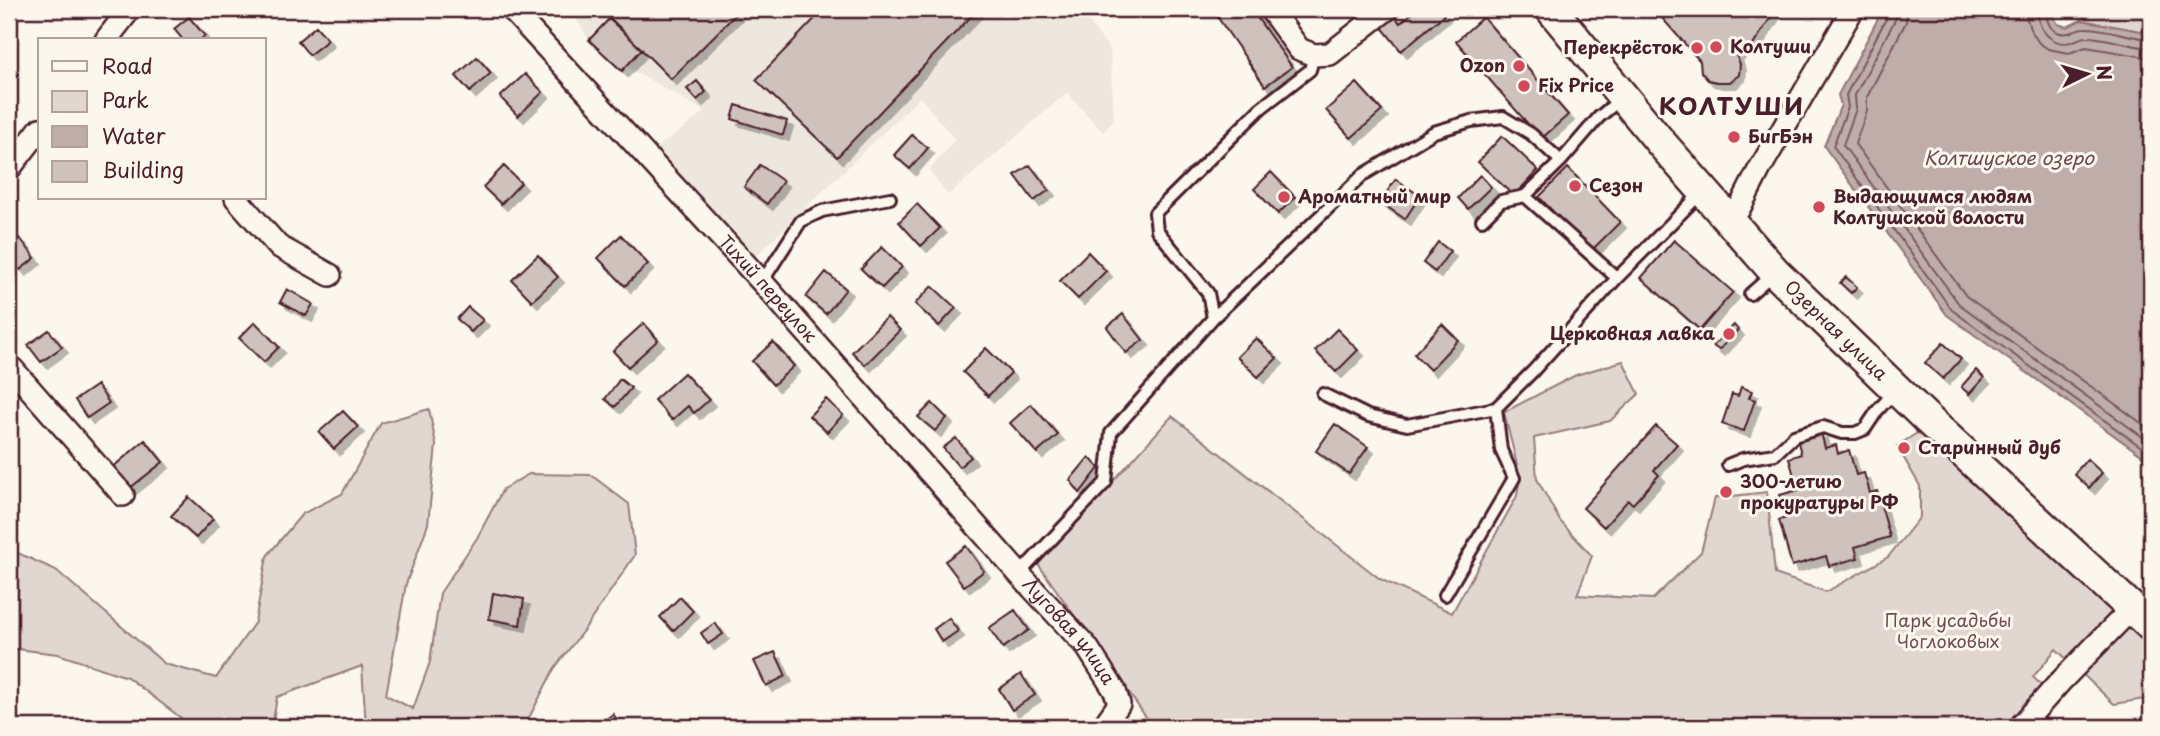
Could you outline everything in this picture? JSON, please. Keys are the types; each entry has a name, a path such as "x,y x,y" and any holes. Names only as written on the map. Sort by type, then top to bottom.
{"main road":[{"name":"Озерная улица","path":"1551,9 1703,191 1775,272 1896,389 2142,617"}],"street":[{"path":"108,38 130,9"},
{"name":"Тихий переулок","path":"511,9 762,282 1019,574"},
{"path":"1270,9 1299,49 1314,55 1330,54 1387,9"},
{"path":"1728,220 1739,209 1853,9"},
{"path":"9,169 17,150 38,130"},
{"path":"238,200 278,246 330,275"},
{"path":"9,365 123,495"},
{"name":"Луговая улица","path":"1019,574 1087,647 1115,691 1119,704 1103,727"},
{"path":"2020,727 2037,707 2142,617"}],"lane":[{"path":"1213,318 1208,293 1157,230 1155,213 1261,108 1310,70 1314,55"},
{"path":"1482,220 1502,201 1525,196 1561,161 1599,117 1624,96"},
{"path":"1019,574 1106,482 1111,433 1213,318 1363,175 1434,132 1471,121 1503,117 1531,134 1561,161"},
{"path":"1323,394 1368,416 1407,425 1496,408 1617,278 1703,191"},
{"path":"1525,196 1617,278"},
{"path":"762,282 801,221 822,211 890,198"},
{"path":"1750,294 1775,272"},
{"path":"1728,466 1743,459 1775,454 1794,436 1823,428 1842,433 1855,433 1864,429 1896,389"},
{"path":"1445,594 1514,478 1501,450 1496,408"}],"shaded area":[{"path":"571,9 1079,9 1110,50 1114,119 1103,132 1067,93 948,195 929,170 955,140 920,97 751,261 646,156 705,112 631,69 612,61 591,44"}],"green space":[{"path":"2090,9 2151,9 2151,33 2081,20"},
{"name":"Парк усадьбы Чоглоковых","path":"1623,361 1639,394 1610,421 1534,438 1537,479 1560,521 1592,556 1577,595 1653,599 1701,552 1715,498 1767,492 1775,574 1826,592 1888,557 1920,517 1920,486 1897,446 1925,428 2151,636 2151,698 2114,704 2056,649 2033,677 2047,691 2013,727 1153,727 1038,564 1172,416 1380,579 1452,613 1517,496 1520,477 1504,412 1576,375"},
{"path":"429,409 436,445 428,524 406,584 386,695 413,709 430,662 440,593 477,538 503,489 529,474 591,475 629,504 635,555 554,669 530,716 521,727 366,727 362,666 277,697 272,727 182,727 181,718 127,677 58,654 9,648 9,549 56,570 165,664 216,678 255,622 267,556 302,514 342,494 381,423"}],"water":[{"name":"Колтшуское озеро","path":"1883,9 2060,9 2053,16 2058,24 2067,27 2081,20 2151,33 2151,462 1947,315 1824,146 1841,105 1838,95"}],"building":[{"path":"611,9 741,9 671,79 606,14"},
{"path":"824,9 978,9 837,157 756,80"},
{"path":"1219,9 1251,9 1292,67 1265,86 1214,12"},
{"path":"1417,9 1439,9 1444,15 1401,51 1380,25 1393,14 1400,23"},
{"name":"Колтуши","path":"1654,9 1776,9 1750,50 1745,45 1736,55 1740,64 1739,75 1730,82 1717,82 1708,80 1701,72 1700,61"},
{"path":"189,17 205,36 181,38 174,29"},
{"path":"1483,17 1568,115 1541,139 1456,41"},
{"path":"609,19 642,49 622,71 589,40"},
{"path":"316,26 328,40 309,55 298,41"},
{"path":"477,57 491,73 470,92 456,76"},
{"path":"525,74 543,92 518,116 500,97"},
{"path":"697,81 706,92 697,100 687,89"},
{"path":"1357,83 1382,111 1351,138 1326,110"},
{"path":"736,105 787,121 783,135 732,119"},
{"path":"912,135 928,148 910,169 894,155"},
{"path":"1502,136 1538,170 1514,196 1478,162"},
{"path":"760,165 783,181 767,204 744,187"},
{"path":"1030,165 1049,190 1034,201 1015,175"},
{"path":"504,166 521,183 501,204 483,187"},
{"path":"1568,168 1620,222 1591,251 1539,197"},
{"path":"1271,172 1295,197 1278,214 1254,189"},
{"path":"1480,175 1491,187 1468,209 1458,198"},
{"path":"1396,179 1420,196 1405,219 1380,202"},
{"path":"917,204 940,228 921,246 899,222"},
{"path":"621,235 648,264 625,286 598,258"},
{"path":"20,238 35,258 20,270 9,256 9,246"},
{"path":"1674,240 1733,292 1700,330 1641,278"},
{"path":"1438,242 1450,251 1435,272 1423,263"},
{"path":"882,247 902,267 882,288 861,269"},
{"path":"1088,252 1106,271 1078,299 1060,281"},
{"path":"538,255 558,277 532,301 512,280"},
{"path":"826,272 846,289 826,314 806,297"},
{"path":"1846,277 1857,287 1851,293 1840,283"},
{"path":"932,286 956,308 939,326 915,304"},
{"path":"287,289 313,304 306,316 280,302"},
{"path":"468,307 483,320 471,332 457,319"},
{"path":"1123,314 1143,340 1126,353 1107,327"},
{"path":"887,317 900,330 865,365 852,352"},
{"path":"255,322 279,347 264,362 239,338"},
{"path":"644,323 658,340 628,367 613,351"},
{"path":"1442,324 1458,340 1430,370 1414,354"},
{"name":"Церковная лавка","path":"1734,325 1738,330 1719,350 1713,346"},
{"path":"1337,329 1358,350 1336,372 1315,351"},
{"path":"49,330 62,347 41,362 28,345"},
{"path":"1256,338 1277,358 1258,377 1237,357"},
{"path":"773,342 794,366 773,385 752,361"},
{"path":"1943,343 1961,359 1943,379 1925,363"},
{"path":"986,348 1011,373 988,396 963,372"},
{"path":"1976,370 1984,378 1969,394 1961,387"},
{"path":"684,373 709,400 694,413 688,406 672,420 654,400"},
{"path":"620,379 631,388 615,407 605,399"},
{"path":"97,385 109,403 87,418 75,400"},
{"path":"1741,387 1752,391 1749,398 1755,400 1744,431 1722,424 1732,394 1738,396"},
{"path":"826,399 843,415 827,432 809,416"},
{"path":"932,403 947,418 935,431 918,417"},
{"path":"1031,404 1058,435 1037,453 1010,423"},
{"path":"343,411 358,427 334,449 319,432"},
{"path":"1335,424 1368,447 1349,474 1316,451"},
{"path":"1656,426 1677,444 1654,470 1659,475 1633,504 1628,500 1604,527 1583,508"},
{"path":"1821,432 1825,448 1836,445 1838,454 1849,450 1856,475 1864,473 1870,493 1877,491 1890,537 1855,547 1858,558 1829,566 1826,556 1792,566 1779,520 1787,518 1780,495 1798,490 1789,458 1801,454 1797,438"},
{"path":"956,438 971,457 959,467 943,448"},
{"path":"145,440 163,462 130,488 113,467"},
{"path":"1089,457 1099,468 1080,493 1070,480"},
{"path":"2087,459 2102,473 2089,488 2074,474"},
{"path":"189,497 213,519 196,538 171,516"},
{"path":"966,546 984,571 964,586 945,561"},
{"path":"493,593 524,599 520,625 489,619"},
{"path":"680,597 693,611 673,631 660,617"},
{"path":"1015,610 1029,630 1003,648 989,628"},
{"path":"949,618 958,631 942,642 934,629"},
{"path":"715,623 723,634 708,644 701,633"},
{"path":"775,652 786,676 766,686 754,661"},
{"path":"1021,674 1035,695 1012,710 999,689"},
{"path":"613,714 622,726 596,727"},
{"path":"2044,718 2055,727 2036,727"}],"place":[{"name":"Колтуши","path":"1716,47"},
{"name":"Перекрёсток","path":"1697,48"},
{"name":"Ozon","path":"1519,66"},
{"name":"Fix Price","path":"1524,86"},
{"name":"БигБэн","path":"1734,137"},
{"name":"Сезон","path":"1575,186"},
{"name":"Ароматный мир","path":"1284,197"},
{"name":"Выдающимся людям Колтушской волости","path":"1819,207"},
{"name":"Церковная лавка","path":"1729,334"},
{"name":"Старинный дуб","path":"1904,448"},
{"name":"300-летию прокуратуры РФ","path":"1726,492"}],"district":[{"name":"КОЛТУШИ","path":"1732,107"}]}
